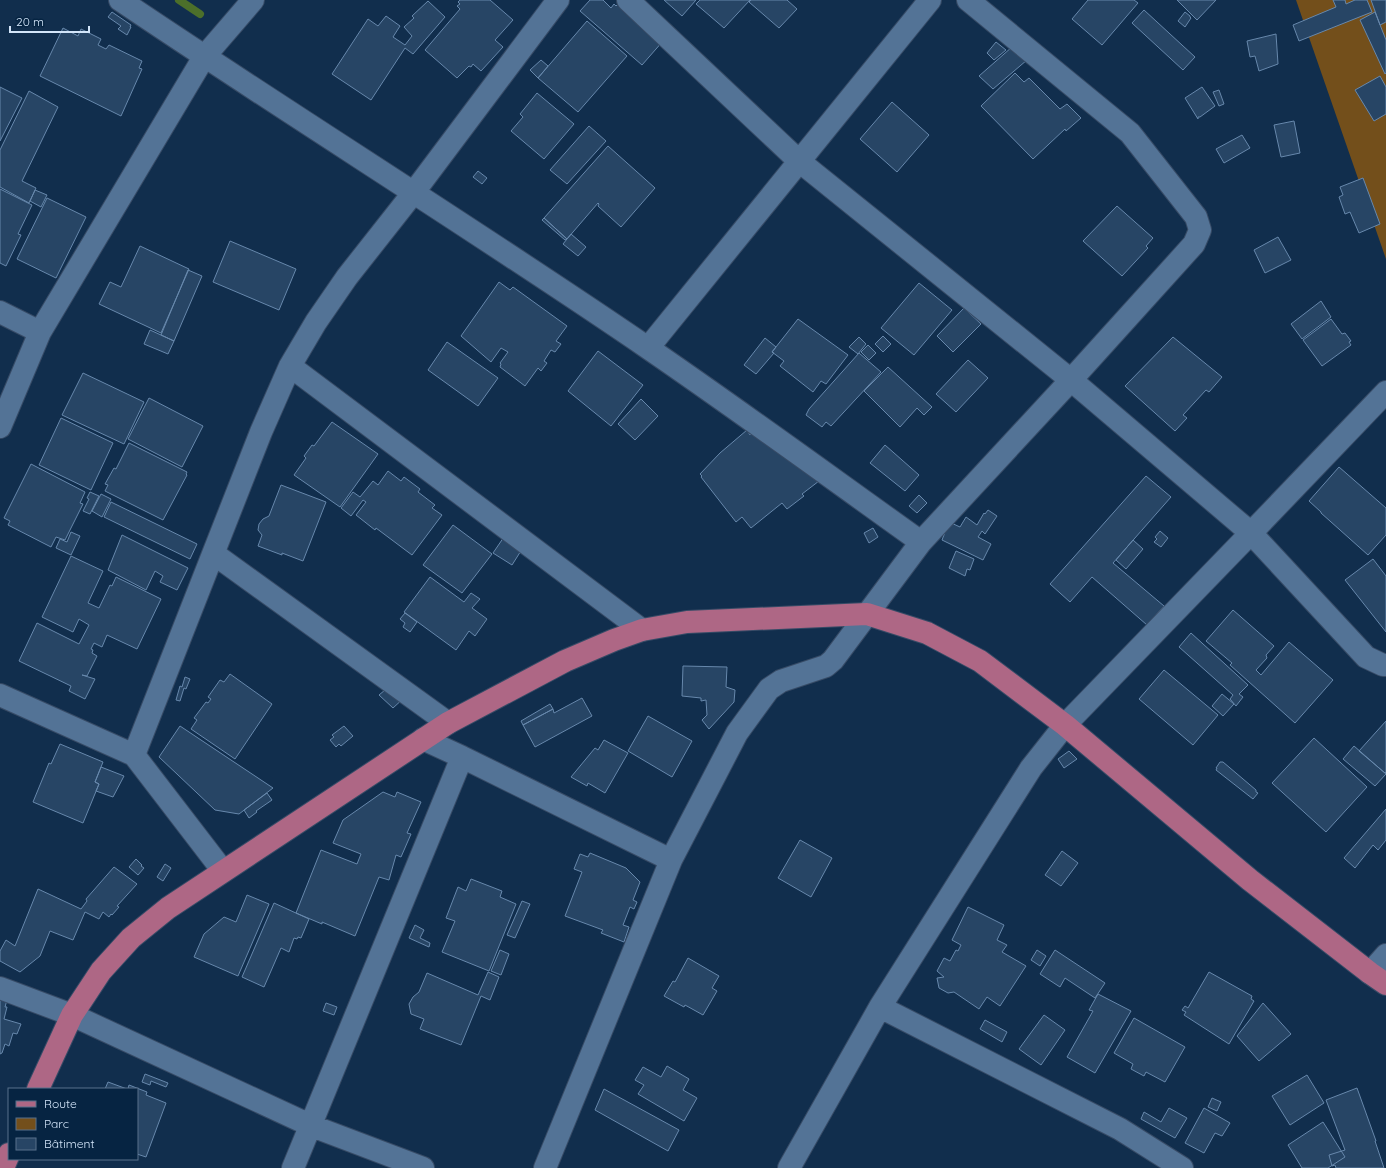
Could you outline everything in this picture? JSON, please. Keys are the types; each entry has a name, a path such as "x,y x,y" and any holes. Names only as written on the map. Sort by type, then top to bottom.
{"main road":[{"path":"38,1088 72,1015 101,971 131,938 168,908 448,723 565,661 614,640 642,630 686,622 867,614 927,633 980,660 1064,725 1250,880 1378,979"},
{"path":"3,1168 8,1156"}],"street":[{"path":"120,0 204,57 414,192 648,348 921,542"},
{"path":"0,427 40,332 204,57 254,0"},
{"path":"134,755 261,432 290,366 316,322 347,277 414,192 558,0"},
{"path":"628,0 799,161 1071,380 1251,533 1366,657 1384,666 1386,665"},
{"path":"648,348 930,0"},
{"path":"545,1168 671,860 737,733 769,689 781,681 826,666 833,660 921,542 1194,244 1200,230 1196,217 1130,133 968,0"},
{"path":"0,312 40,332"},
{"path":"290,366 642,630"},
{"path":"789,1168 880,1007 1032,768 1064,725 1386,392"},
{"path":"214,554 448,723"},
{"path":"0,695 134,755 222,871"},
{"path":"423,739 671,860"},
{"path":"294,1168 462,757"},
{"path":"1378,979 1386,955"},
{"path":"0,988 72,1015 312,1126 423,1168"},
{"path":"880,1007 1120,1129 1182,1168"}],"green space":[{"path":"1296,0 1386,0 1386,259"}],"building":[{"path":"460,0 490,0 513,20 495,40 503,47 481,71 473,64 457,78 425,50 460,9 457,6 460,4 458,2"},
{"path":"590,0 603,0 611,8 614,4 616,6 619,3 663,41 642,65 580,11"},
{"path":"664,0 696,0 682,16"},
{"path":"700,0 750,0 724,28 696,4"},
{"path":"751,0 787,0 797,9 779,28 749,2"},
{"path":"1088,0 1134,0 1138,3 1102,45 1072,19"},
{"path":"1177,0 1216,0 1197,20"},
{"path":"1333,0 1345,0 1346,4 1355,0 1367,0 1372,12 1299,41 1293,25 1336,7"},
{"path":"1371,0 1386,0 1386,22 1380,25"},
{"path":"428,1 445,17 413,54 405,48 371,100 332,74 368,19 378,26 386,16 400,26 393,37 405,45 412,36 404,27 414,18 412,16"},
{"path":"1144,10 1195,57 1183,70 1132,23"},
{"path":"112,12 131,25 127,35 118,29 121,26 108,17"},
{"path":"1185,12 1191,18 1185,27 1178,21"},
{"path":"1375,12 1386,40 1385,74 1360,20"},
{"path":"587,21 627,56 578,112 538,78"},
{"path":"63,28 78,36 81,29 101,39 98,45 106,49 109,45 142,61 139,68 142,69 121,116 40,76"},
{"path":"1276,34 1278,64 1259,71 1255,56 1250,57 1247,41"},
{"path":"996,42 1006,50 994,60 987,53"},
{"path":"1012,47 1027,60 993,89 979,76"},
{"path":"541,60 548,66 538,78 530,70"},
{"path":"1015,73 1024,82 1029,78 1060,109 1067,104 1081,118 1066,131 1065,129 1033,159 981,106"},
{"path":"1380,76 1386,87 1386,114 1374,121 1355,90"},
{"path":"0,87 22,98 0,141"},
{"path":"1202,87 1215,106 1198,117 1198,119 1185,98"},
{"path":"1219,90 1224,104 1219,106 1213,92"},
{"path":"29,91 58,107 22,181 36,188 29,203 0,187 0,150"},
{"path":"537,93 574,124 544,159 511,131 523,117 520,114"},
{"path":"892,102 929,135 897,172 860,139"},
{"path":"1294,121 1300,153 1281,157 1274,125"},
{"path":"589,126 606,141 567,184 550,170"},
{"path":"1242,135 1250,148 1224,163 1216,149"},
{"path":"608,146 655,188 621,227 598,206 598,203 567,239 544,218"},
{"path":"478,171 487,178 482,184 473,177"},
{"path":"1363,178 1380,224 1359,233 1350,212 1345,214 1339,197 1343,195 1340,187"},
{"path":"0,189 32,205 18,234 21,235 6,266 0,263"},
{"path":"35,190 47,195 41,207 30,201"},
{"path":"47,198 86,217 56,278 17,259"},
{"path":"1117,206 1153,238 1146,246 1148,248 1122,276 1083,241"},
{"path":"544,218 567,239 565,240 542,220"},
{"path":"571,234 586,247 578,256 563,244"},
{"path":"1278,237 1291,260 1265,273 1254,250"},
{"path":"230,241 296,269 279,310 213,282"},
{"path":"140,246 189,269 161,333 99,304 110,282 121,287"},
{"path":"188,270 202,276 174,341 161,335"},
{"path":"499,282 510,290 513,287 567,326 556,341 561,344 555,352 551,350 544,361 547,363 541,371 538,368 525,386 500,367 500,363 508,352 501,348 491,362 461,336"},
{"path":"919,283 952,310 914,355 881,328"},
{"path":"1321,301 1331,317 1302,339 1291,324"},
{"path":"964,308 981,324 953,352 937,336"},
{"path":"798,319 848,355 826,384 821,381 813,392 780,366 784,361 772,352"},
{"path":"1331,319 1342,334 1345,333 1351,341 1349,342 1351,345 1322,366 1303,340"},
{"path":"150,330 174,341 168,354 144,344"},
{"path":"883,336 891,344 883,352 875,344"},
{"path":"859,337 866,344 858,354 849,347"},
{"path":"1173,337 1222,377 1209,392 1206,390 1183,415 1187,418 1175,431 1125,386"},
{"path":"765,338 776,347 772,352 774,353 756,374 744,365"},
{"path":"447,342 498,378 478,406 428,370"},
{"path":"868,345 876,353 869,360 861,352"},
{"path":"598,351 643,385 611,426 568,391"},
{"path":"859,353 881,372 831,426 826,422 822,427 806,415 809,409"},
{"path":"968,360 988,378 956,412 936,394"},
{"path":"888,367 932,407 924,415 917,408 900,427 864,391"},
{"path":"83,373 144,402 124,444 62,415"},
{"path":"149,398 203,426 182,467 128,439"},
{"path":"641,399 658,416 635,440 618,424"},
{"path":"61,418 113,443 91,490 39,465"},
{"path":"332,422 378,454 340,507 294,475 306,458 304,456 312,445 314,446"},
{"path":"747,430 750,435 753,432 819,481 802,494 804,496 787,509 782,503 751,528 742,517 736,522 700,474 720,453"},
{"path":"129,443 187,472 187,475 163,520 105,491 108,485 105,484 114,468 116,469"},
{"path":"885,445 919,475 905,491 870,463"},
{"path":"31,464 85,492 80,503 83,504 65,540 56,537 51,547 8,525 10,521 4,518"},
{"path":"1339,467 1386,508 1386,535 1368,555 1309,501"},
{"path":"388,471 401,481 404,477 420,489 418,492 435,505 432,508 442,515 412,555 356,515 366,502 363,500 351,516 341,508 353,492 360,497 373,481 378,485"},
{"path":"1146,476 1171,497 1113,563 1164,606 1147,625 1092,577 1070,602 1050,584"},
{"path":"281,485 326,502 303,561 258,546 262,535 258,530 259,524 263,519 269,516"},
{"path":"90,492 99,496 90,514 83,511 89,499 87,498"},
{"path":"101,494 111,499 102,517 92,511"},
{"path":"919,495 927,503 917,513 909,506"},
{"path":"111,502 197,544 190,559 104,517"},
{"path":"988,510 997,516 985,534 982,531 978,537 991,544 983,560 942,540 949,522 960,527 966,517 977,525 984,513 985,514"},
{"path":"453,525 492,554 462,593 423,565"},
{"path":"873,528 878,537 869,543 864,533"},
{"path":"1160,531 1168,538 1161,547 1154,542 1157,539 1155,537"},
{"path":"71,532 80,536 71,555 56,548 60,539 67,542"},
{"path":"506,534 524,546 512,565 493,553"},
{"path":"122,535 188,568 177,590 160,582 163,576 155,571 146,590 108,570"},
{"path":"1133,540 1143,549 1126,569 1116,560"},
{"path":"956,551 974,559 970,570 967,569 965,576 949,568"},
{"path":"71,556 103,571 88,603 99,608 110,585 112,586 116,577 161,599 137,649 107,635 102,647 94,643 91,649 93,650 92,653 97,656 87,676 82,675 95,679 85,699 69,691 71,686 19,661 37,623 79,644 89,625 79,619 73,632 42,617"},
{"path":"1373,559 1386,576 1386,632 1345,580"},
{"path":"430,577 464,602 471,593 480,599 472,608 487,619 475,636 469,631 456,650 404,612"},
{"path":"1233,610 1274,646 1266,655 1267,658 1256,670 1261,675 1289,642 1333,680 1295,723 1230,665 1232,663 1206,641"},
{"path":"405,613 417,622 410,632 403,627 405,623 400,619"},
{"path":"1191,633 1248,685 1239,694 1243,697 1236,706 1230,699 1233,695 1179,647"},
{"path":"683,666 727,667 726,687 735,690 734,702 709,729 702,720 707,715 706,700 701,701 701,698 682,696"},
{"path":"1164,670 1218,715 1193,745 1139,699"},
{"path":"230,674 272,704 235,759 191,729 197,720 194,718 206,702 208,703 211,699 208,697 220,680 224,682"},
{"path":"185,677 190,679 186,689 184,688 180,701 176,700 180,686 182,687"},
{"path":"391,685 405,697 393,708 379,695"},
{"path":"1222,694 1234,704 1223,716 1212,706"},
{"path":"582,698 592,716 535,747 523,725 553,709 554,713"},
{"path":"550,704 553,709 523,725 521,721"},
{"path":"648,716 692,741 672,777 628,751"},
{"path":"1386,721 1386,772 1385,773 1359,751"},
{"path":"180,726 273,788 239,814 215,810 159,757"},
{"path":"344,726 353,736 341,746 339,744 336,747 330,740 334,737 332,735"},
{"path":"1314,738 1367,787 1326,832 1272,783"},
{"path":"604,740 628,753 605,793 588,783 587,786 571,777 595,748 598,750"},
{"path":"60,744 103,762 95,782 99,784 83,823 33,802 49,763 51,764"},
{"path":"1354,746 1386,774 1375,786 1343,759"},
{"path":"1069,751 1077,759 1064,768 1058,759"},
{"path":"1220,762 1223,762 1256,790 1258,793 1253,799 1216,770"},
{"path":"101,767 124,776 113,797 96,791 99,784 95,782"},
{"path":"383,792 395,797 397,792 421,802 407,833 411,834 401,857 396,855 389,880 379,877 355,936 296,913 321,850 357,864 361,854 333,843 343,820"},
{"path":"267,793 272,800 249,818 244,810"},
{"path":"1386,809 1386,840 1378,850 1373,845 1355,868 1344,858"},
{"path":"800,840 832,858 811,897 778,878"},
{"path":"1062,851 1078,863 1061,886 1045,875"},
{"path":"590,853 626,868 640,882 633,900 637,902 634,909 630,907 623,925 629,927 624,942 601,933 603,930 565,916 582,872 574,869 580,854 588,857"},
{"path":"136,859 144,868 138,875 129,867"},
{"path":"165,864 171,868 163,881 157,877"},
{"path":"114,867 137,884 117,906 119,907 112,915 111,914 109,917 103,912 99,919 85,912 73,940 50,931 40,956 20,972 0,961 0,951 6,940 15,946 38,889 81,909 87,901 86,899"},
{"path":"471,879 502,891 500,897 516,904 489,971 442,952 455,921 446,918 458,887 466,891"},
{"path":"247,895 269,904 238,976 194,957 204,934 224,917 236,922"},
{"path":"522,901 530,904 515,938 507,935"},
{"path":"274,903 309,919 301,938 294,938 289,952 281,948 264,987 242,977"},
{"path":"968,907 1004,925 997,940 1007,945 1002,952 1026,966 1000,1006 987,997 979,1009 954,992 948,993 939,988 937,978 944,977 937,971 944,958 950,961 956,950 958,951 961,945 952,940"},
{"path":"415,925 424,930 420,938 430,943 429,947 409,938"},
{"path":"500,950 509,954 501,975 491,971"},
{"path":"1037,950 1046,956 1040,966 1031,960"},
{"path":"1055,950 1105,983 1095,998 1065,978 1060,987 1040,974"},
{"path":"688,958 719,976 712,988 717,991 703,1015 664,996 673,981 675,982"},
{"path":"488,972 499,977 490,1000 481,996 461,1045 420,1029 424,1019 411,1014 409,1004 413,997 419,992 427,973 478,995"},
{"path":"1209,972 1252,996 1251,999 1254,1001 1229,1044 1184,1015 1186,1012 1182,1010 1185,1006 1188,1008"},
{"path":"1098,994 1131,1011 1095,1073 1067,1057 1093,1011 1089,1010"},
{"path":"0,998 7,1000 4,1019 21,1024 17,1034 13,1033 9,1046 5,1044 2,1053 0,1054"},
{"path":"326,1003 337,1007 334,1015 323,1011"},
{"path":"1263,1003 1291,1034 1259,1061 1237,1036"},
{"path":"1044,1015 1065,1030 1041,1065 1019,1049"},
{"path":"1134,1018 1185,1047 1165,1082 1146,1072 1144,1076 1131,1069 1133,1064 1114,1053"},
{"path":"985,1020 1007,1032 1002,1042 980,1029"},
{"path":"667,1066 689,1079 683,1090 697,1098 684,1121 638,1094 644,1085 635,1080 643,1067 661,1077"},
{"path":"145,1074 168,1083 166,1087 151,1081 150,1085 142,1082"},
{"path":"1307,1075 1324,1103 1290,1125 1272,1096"},
{"path":"108,1082 124,1088 105,1088"},
{"path":"129,1085 137,1088 128,1088"},
{"path":"138,1088 147,1092 146,1095 166,1103 146,1157 138,1154"},
{"path":"1357,1088 1384,1168 1336,1168 1335,1165 1332,1166 1329,1155 1345,1150 1326,1100"},
{"path":"604,1089 679,1130 668,1151 595,1110"},
{"path":"1212,1098 1221,1102 1217,1111 1208,1107"},
{"path":"1169,1108 1187,1118 1175,1138 1141,1119 1144,1112 1161,1122"},
{"path":"1204,1108 1230,1123 1222,1136 1215,1133 1204,1153 1185,1143"},
{"path":"1323,1122 1345,1157 1328,1168 1302,1168 1288,1145"}],"waterway":[{"path":"179,0 200,14"}]}
